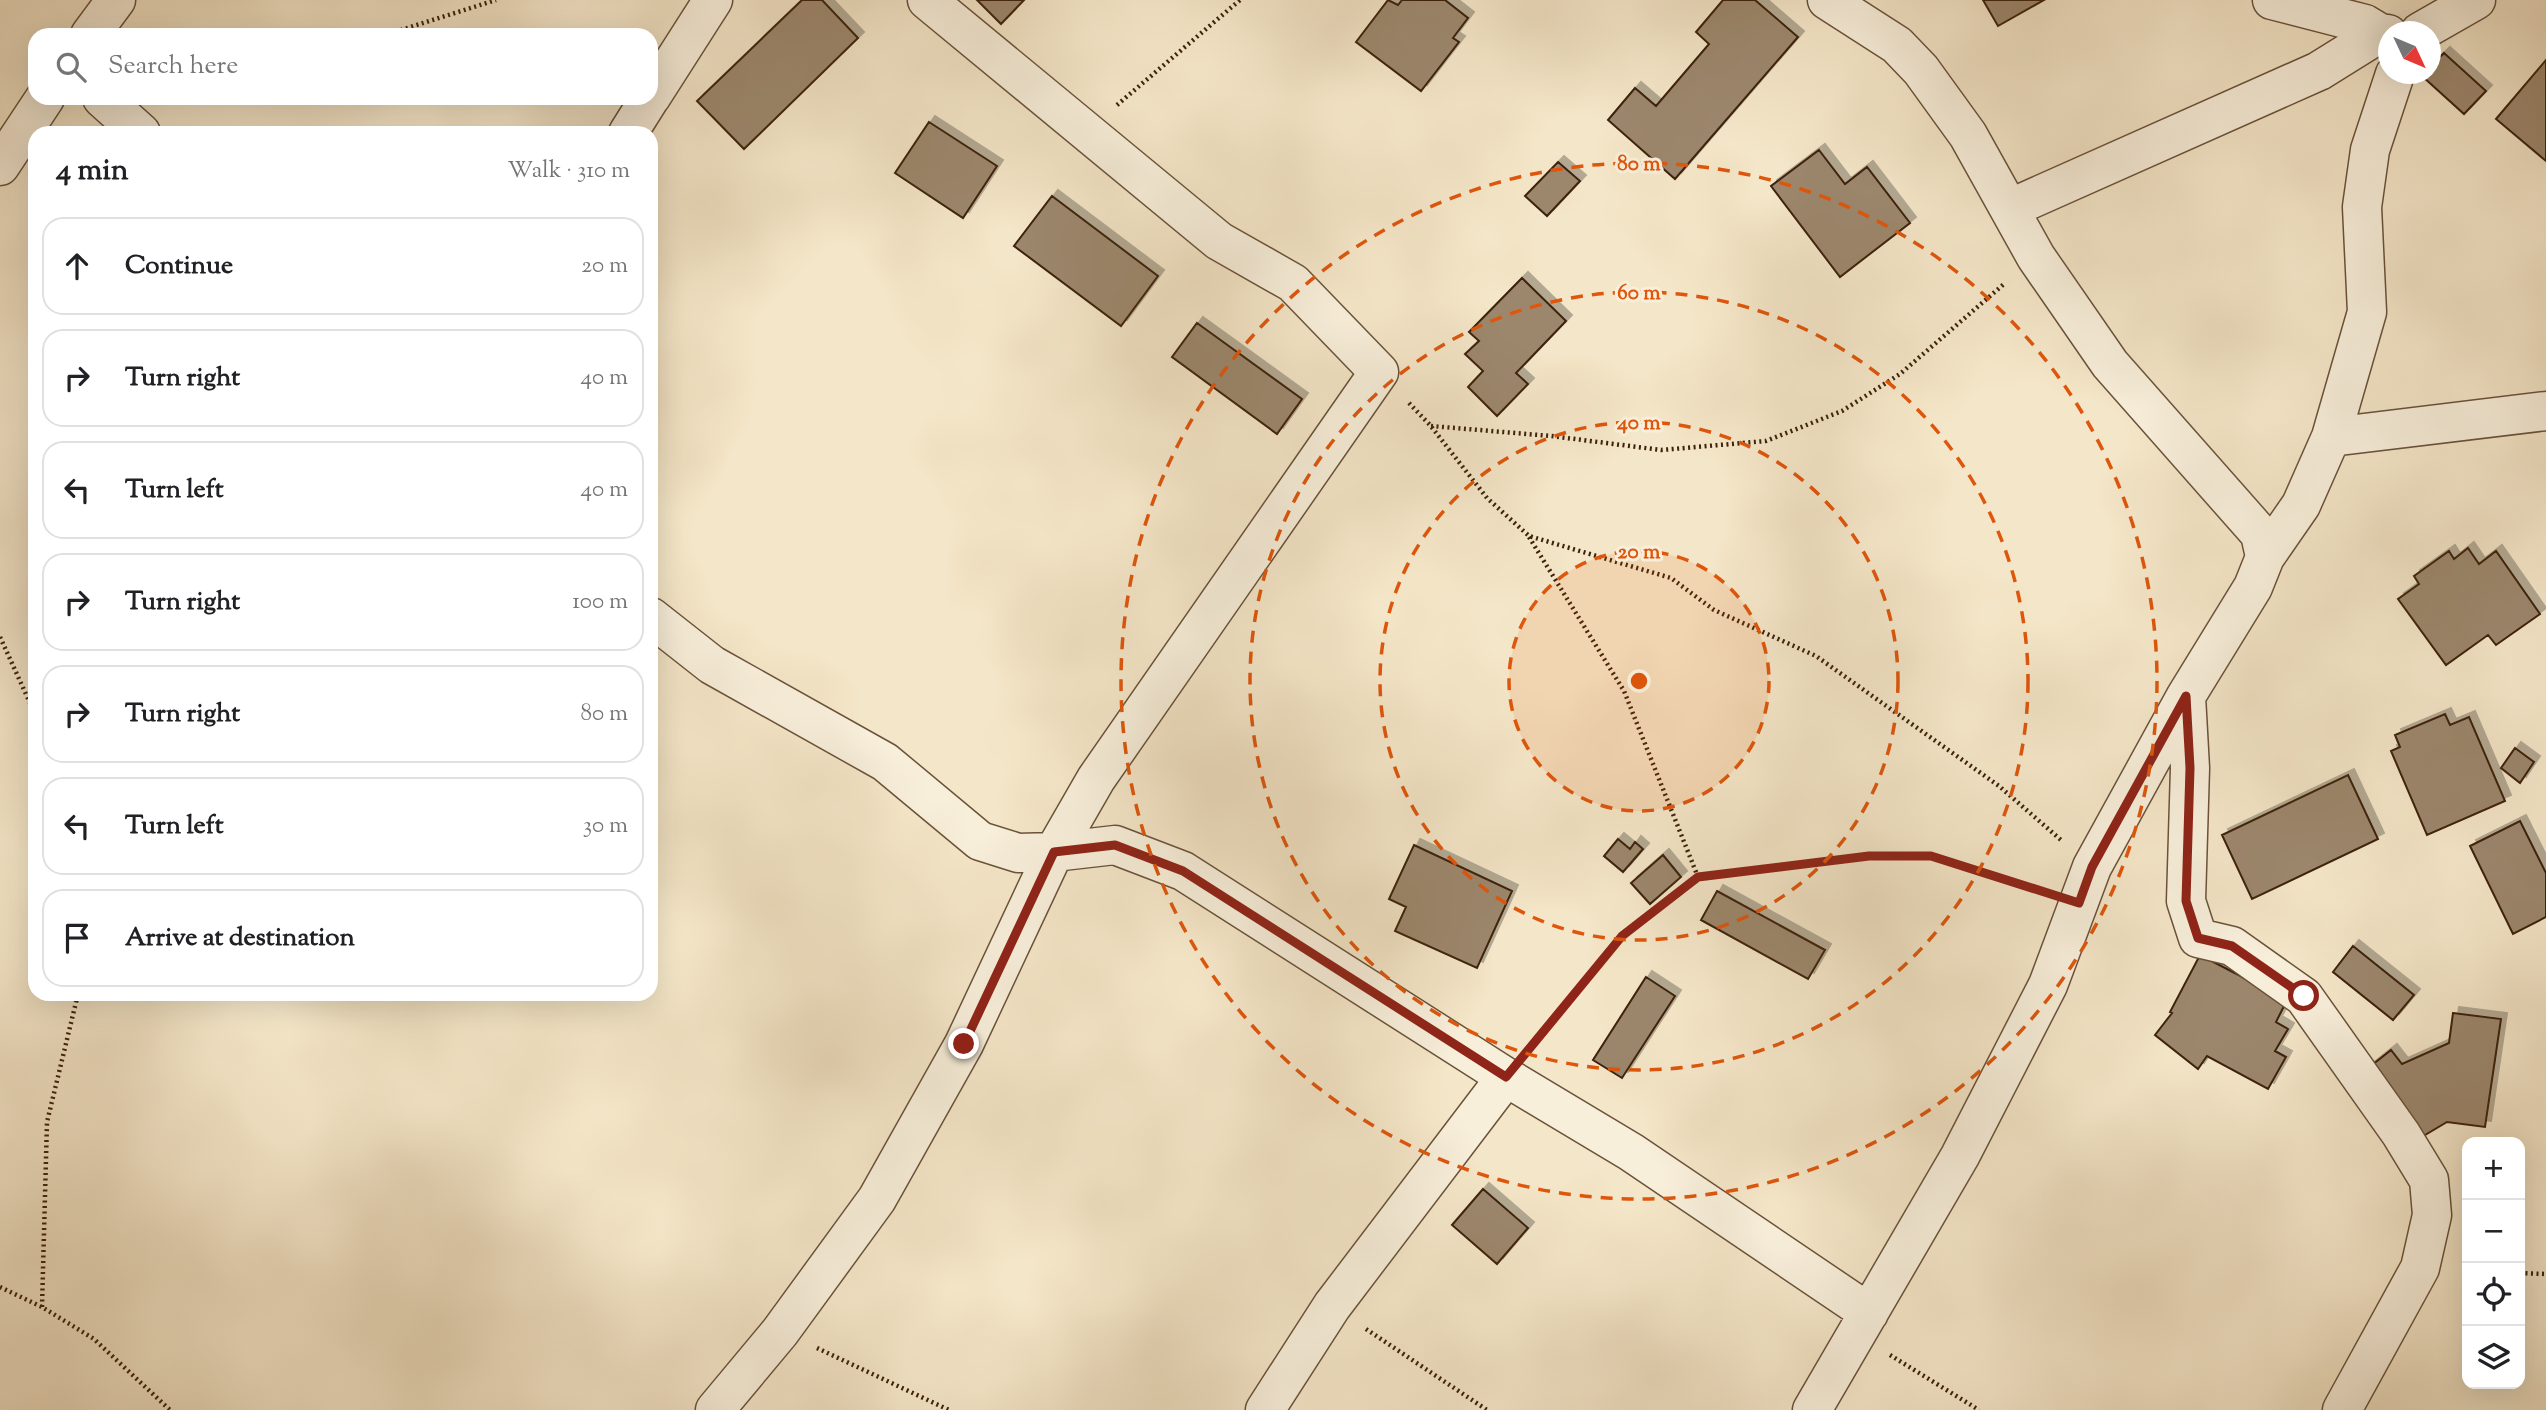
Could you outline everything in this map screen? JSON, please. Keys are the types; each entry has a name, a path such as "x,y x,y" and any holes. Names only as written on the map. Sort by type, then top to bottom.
{"street":[{"path":"95,28 116,0"},
{"path":"658,87 713,0"},
{"path":"715,1410 780,1332 877,1199 964,1044 1054,852 1096,779 1379,372 1293,284 1219,241 927,0"},
{"path":"1827,0 1897,45 1922,70 1968,135 2036,257 2110,364 2260,534 2265,556"},
{"path":"2272,0 2378,29"},
{"path":"2399,21 2420,0"},
{"path":"2439,21 2476,0"},
{"path":"2011,208 2319,71 2378,38"},
{"path":"1812,1410 1959,1156 2048,985 2092,867 2186,696 2253,587 2265,556 2301,505 2331,437 2367,312 2361,207 2370,150 2392,84"},
{"path":"0,166 41,105"},
{"path":"110,105 133,126"},
{"path":"633,126 646,105"},
{"path":"2331,437 2546,411"},
{"path":"658,623 712,665 885,761 980,841 1018,853 1115,845 1183,871 1506,1077 1631,1152 1863,1324"},
{"path":"2186,696 2190,768 2186,901 2198,938 2232,946 2304,996 2401,1134 2429,1180 2432,1215 2420,1268 2343,1410"},
{"path":"1096,779 1115,845"},
{"path":"1265,1410 1332,1306 1506,1077"}],"path":[{"path":"407,28 496,0"},
{"path":"1088,132 1142,82 1240,0"},
{"path":"1430,425 1661,450 1766,441 1842,411 1899,374 2036,257"},
{"path":"1379,372 1430,425 1488,498 1529,536 1623,691 1698,877"},
{"path":"1529,536 1671,578 1714,610 1816,656 1998,786 2092,867"},
{"path":"0,637 28,699"},
{"path":"1506,1077 1622,936 1698,877 1869,856 1931,856 2079,903"},
{"path":"42,1307 47,1122 76,1001"},
{"path":"2525,1273 2546,1274"},
{"path":"0,1287 42,1307 94,1339 170,1410"},
{"path":"1332,1306 1487,1410"},
{"path":"1863,1324 1979,1410"},
{"path":"780,1332 949,1410"}],"building":[{"path":"802,0 822,0 858,38 744,149 697,101"},
{"path":"977,0 1024,0 1001,24"},
{"path":"1388,0 1398,5 1402,0 1445,0 1468,18 1453,38 1459,42 1421,91 1356,42"},
{"path":"1723,0 1755,0 1798,37 1675,179 1608,120 1635,88 1656,106 1709,44 1696,32"},
{"path":"1983,0 2044,0 1998,26"},
{"path":"2444,53 2486,91 2464,114 2431,84 2441,84 2441,56"},
{"path":"2546,60 2546,161 2496,119"},
{"path":"929,122 997,166 963,218 895,173"},
{"path":"1819,150 1845,184 1867,167 1910,223 1840,277 1771,186"},
{"path":"1558,162 1580,181 1547,216 1525,196"},
{"path":"1052,196 1158,276 1121,326 1014,246"},
{"path":"1522,278 1566,321 1516,373 1528,384 1497,416 1468,387 1483,371 1465,354 1479,341 1469,332"},
{"path":"1197,323 1302,399 1277,434 1172,357"},
{"path":"2468,548 2479,564 2496,551 2540,614 2496,645 2488,635 2446,665 2398,599 2419,584 2414,576 2449,551 2454,559"},
{"path":"2445,714 2450,725 2469,717 2505,801 2427,835 2391,751 2400,747 2395,735"},
{"path":"2515,748 2534,762 2520,783 2501,768"},
{"path":"2348,775 2378,839 2252,899 2222,835"},
{"path":"2520,821 2546,873 2546,917 2513,934 2470,846"},
{"path":"1618,839 1630,849 1635,842 1643,849 1623,872 1604,856"},
{"path":"1414,845 1512,891 1477,968 1395,931 1406,907 1389,899"},
{"path":"1663,855 1681,877 1650,904 1631,883"},
{"path":"1717,891 1825,950 1808,979 1701,920"},
{"path":"2353,946 2414,995 2393,1020 2333,972"},
{"path":"2200,955 2287,1000 2276,1022 2288,1029 2275,1051 2286,1057 2268,1089 2207,1056 2198,1069 2155,1035 2172,1013 2170,1012"},
{"path":"1646,977 1675,996 1622,1078 1593,1060"},
{"path":"2453,1013 2501,1019 2485,1127 2447,1122 2410,1144 2362,1073 2391,1050 2402,1064 2449,1043"},
{"path":"1483,1189 1528,1228 1497,1264 1452,1225"}],"route":[{"path":"964,1044 1054,852 1115,845 1183,871 1506,1077 1622,936 1698,877 1869,856 1931,856 1992,873 2079,903 2092,867 2186,696 2190,768 2186,901 2198,938 2232,946 2304,996"}]}
